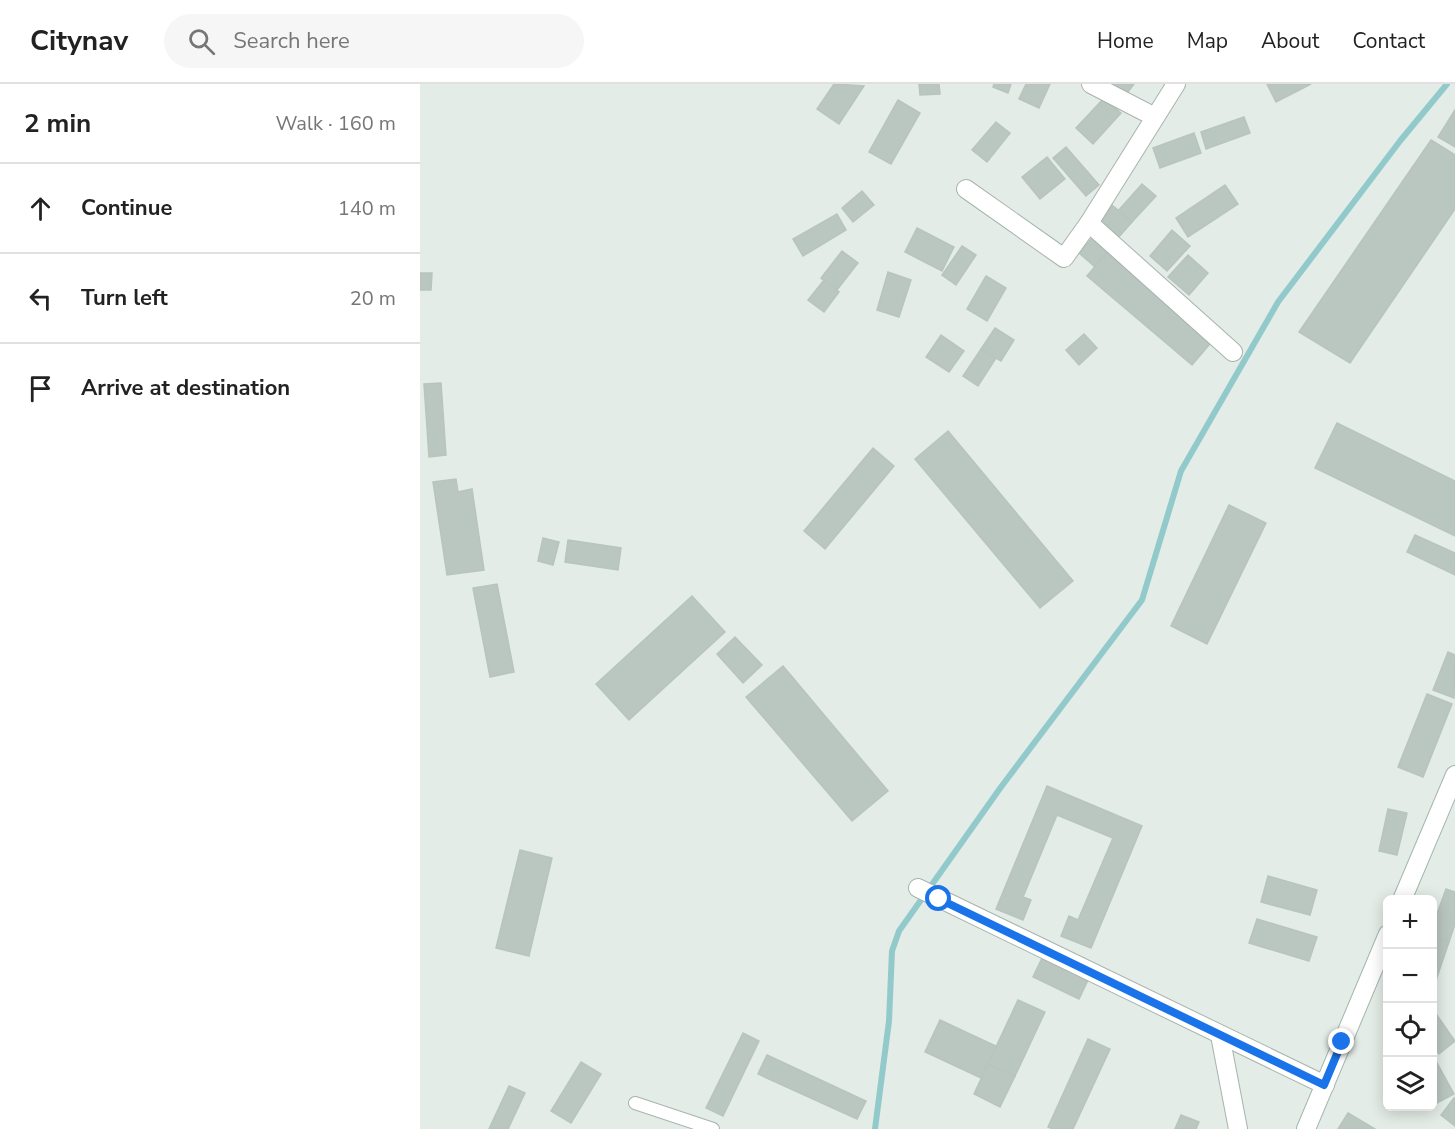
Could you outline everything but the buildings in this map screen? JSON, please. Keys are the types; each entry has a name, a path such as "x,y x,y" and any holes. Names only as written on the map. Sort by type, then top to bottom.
{"street":[{"path":"1091,84 1155,117"},
{"path":"966,189 1064,258 1089,223 1176,84"},
{"path":"1089,223 1233,352"},
{"path":"1404,895 1455,775"},
{"path":"918,888 1324,1085"},
{"path":"1306,1129 1383,946"},
{"path":"1220,1035 1238,1129"}],"lane":[{"path":"635,1103 713,1129"}],"waterway":[{"path":"875,1129 889,1021 892,951 899,931 1001,787 1142,600 1181,471 1278,302 1400,141 1447,84"}],"route":[{"path":"939,899 1324,1085 1342,1042"}]}
